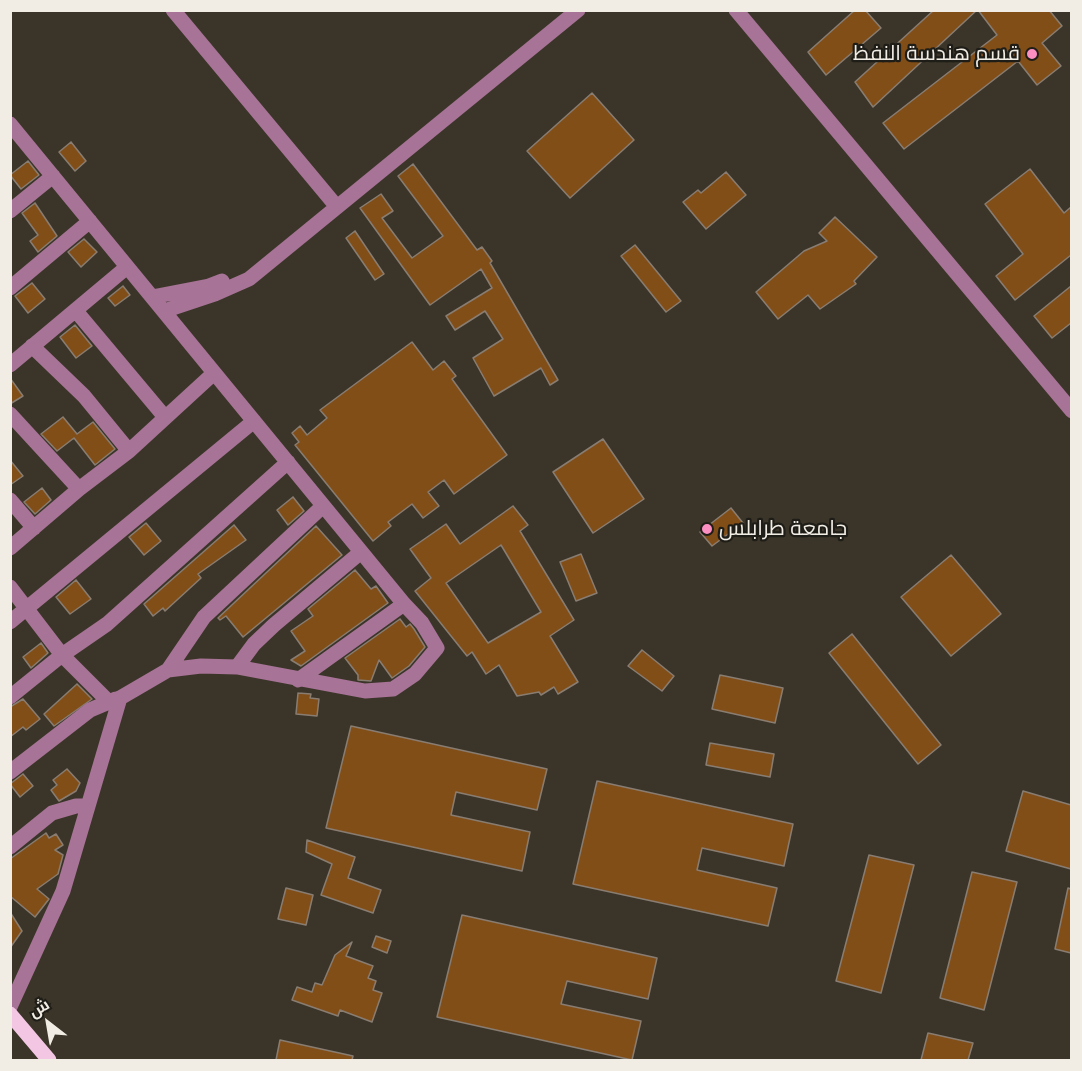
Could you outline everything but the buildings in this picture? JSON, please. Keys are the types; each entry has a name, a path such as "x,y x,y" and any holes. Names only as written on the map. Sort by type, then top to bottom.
{"main road":[{"path":"10,1014 44,1059"}],"street":[{"path":"173,10 337,207"},
{"path":"164,311 215,294 249,279 578,10"},
{"path":"736,10 1071,411"},
{"path":"10,772 72,723 168,670 201,666 237,667 364,691 393,689 403,684 437,648 428,631 12,129"},
{"path":"10,211 53,176"},
{"path":"10,288 90,221"},
{"path":"152,297 209,286 279,254"},
{"path":"10,365 127,267"},
{"path":"76,311 164,416"},
{"path":"32,346 84,396 129,451"},
{"path":"10,548 79,489 129,451 164,416 214,373"},
{"path":"10,414 79,489"},
{"path":"10,622 254,421"},
{"path":"10,697 62,655 106,624 288,462"},
{"path":"10,500 34,528"},
{"path":"168,670 204,617 323,506"},
{"path":"237,667 254,644 274,625 361,552"},
{"path":"10,587 62,655 114,699"},
{"path":"298,680 404,604"},
{"path":"10,1007 63,891 114,699"},
{"path":"10,847 52,813 76,806 87,806"}],"place":[{"name":"قسم هندسة النفظ","path":"1032,54"},
{"name":"جامعة طرابلس","path":"707,529"}]}
